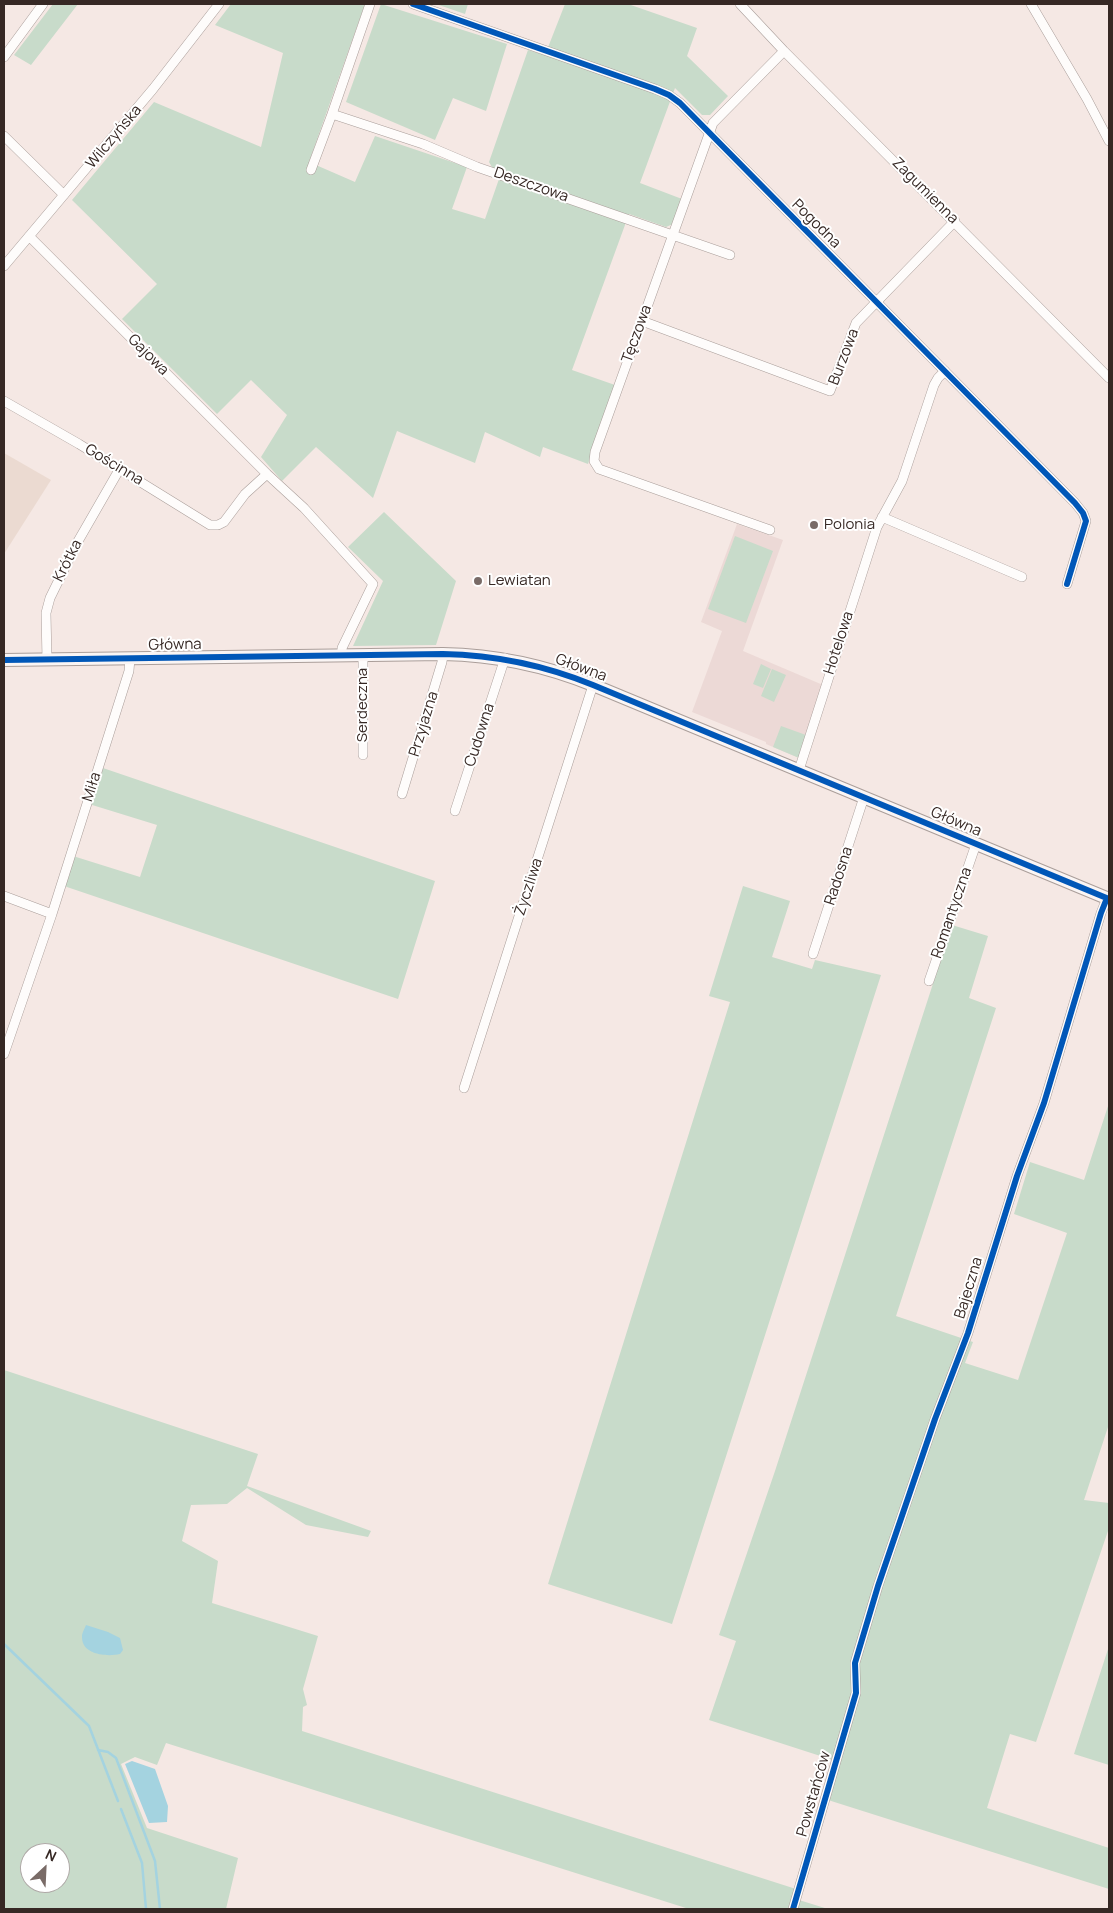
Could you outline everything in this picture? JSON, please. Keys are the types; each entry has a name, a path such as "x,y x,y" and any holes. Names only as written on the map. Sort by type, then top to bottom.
{"street":[{"path":"4,57 43,4"},
{"name":"Wilczyńska","path":"4,266 153,89 219,4"},
{"path":"311,170 370,4"},
{"name":"Pogodna","path":"413,4 655,88 668,94 680,103 1075,503 1083,513 1086,521 1067,584"},
{"name":"Zagumienna","path":"740,4 784,51 956,221 1109,378"},
{"path":"1032,4 1083,91 1109,141"},
{"name":"Tęczowa","path":"770,530 598,469 594,461 595,452 713,123 784,51"},
{"name":"Deszczowa","path":"332,114 423,144 477,167 730,255"},
{"path":"4,136 64,195"},
{"name":"Burzowa","path":"642,321 830,391 856,323 956,221"},
{"name":"Gajowa","path":"29,236 267,474 304,508 373,584 342,648 342,655"},
{"name":"Hotelowa","path":"799,770 877,527 902,481 934,385 945,371"},
{"name":"Gościnna","path":"4,402 80,444 119,470 210,524 218,525 224,522 245,494 267,474"},
{"name":"Krótka","path":"47,660 46,613 50,598 77,543 119,470"},
{"path":"882,517 1022,577"},
{"name":"Główna","path":"4,660 443,654 505,658 554,670 593,685 1108,898"},
{"name":"Przyjazna","path":"402,794 443,654"},
{"name":"Serdeczna","path":"363,655 363,755"},
{"name":"Miła","path":"4,1054 52,914 129,671 130,658"},
{"name":"Cudowna","path":"455,811 505,658"},
{"name":"Życzliwa","path":"464,1088 593,685"},
{"name":"Radosna","path":"814,954 864,797"},
{"name":"Romantyczna","path":"929,981 976,844"},
{"path":"4,896 52,914"},
{"name":"Bajeczna","path":"856,1685 855,1664 878,1586 935,1419 968,1333 1017,1176 1044,1102 1101,914 1108,898"},
{"name":"Powstańców","path":"793,1909 854,1700 856,1685"}],"shaded area":[{"path":"4,453 51,480 4,554"},
{"path":"737,524 783,540 743,651 823,685 799,758 766,744 766,742 692,712 722,631 701,622"}],"green space":[{"path":"53,4 78,4 31,65 14,55"},
{"path":"231,4 365,4 309,162 355,182 375,136 467,167 452,209 485,219 499,179 489,162 528,50 545,55 565,4 628,4 697,28 687,56 728,96 710,115 702,115 675,88 640,183 682,199 673,224 666,227 629,214 572,370 615,385 588,464 543,447 540,457 485,432 475,463 397,431 373,498 316,447 282,481 261,457 287,415 251,380 217,414 122,319 157,284 72,200 154,102 261,147 283,53 215,25"},
{"path":"381,4 507,44 486,111 453,98 435,140 346,102"},
{"path":"436,4 468,4 465,14"},
{"path":"384,512 456,581 436,645 353,646 383,581 348,547"},
{"path":"735,536 773,551 746,623 708,609"},
{"path":"761,664 771,669 763,688 753,684"},
{"path":"772,669 786,675 774,702 761,696"},
{"path":"781,726 806,735 799,758 773,747"},
{"path":"100,767 435,881 398,999 64,886 73,856 140,877 157,825 89,804"},
{"path":"743,886 790,901 772,957 812,969 815,960 881,975 672,1624 548,1584 730,1002 709,996"},
{"path":"952,925 988,936 969,998 996,1008 896,1316 973,1342 965,1363 1018,1380 1067,1233 1014,1214 1030,1162 1084,1180 1109,1103 1109,1424 1084,1500 1109,1503 1109,1528 1036,1742 1010,1734 987,1808 1109,1848 1109,1889 828,1800 839,1762 709,1720 736,1641 719,1635 775,1471"},
{"path":"4,1370 258,1454 247,1486 371,1531 368,1537 306,1525 247,1488 227,1504 191,1505 182,1541 218,1561 212,1603 318,1636 303,1689 307,1705 303,1707 302,1731 796,1889 790,1909 689,1909 166,1743 157,1765 135,1757 121,1764 147,1828 238,1858 226,1909 4,1909"},
{"path":"1109,1646 1109,1765 1074,1754"},
{"path":"799,1900 828,1909 796,1909"}],"water":[{"path":"86,1625 120,1638 123,1650 120,1654 102,1655 90,1651 83,1642 82,1636"},
{"path":"132,1761 155,1769 168,1806 167,1822 149,1823 125,1764"}],"waterway":[{"path":"4,1644 89,1726 118,1801"},
{"path":"98,1750 108,1752 116,1758 155,1861 160,1909"},
{"path":"121,1809 142,1863 146,1909"}],"cycle path":[{"path":"413,4 655,89 669,95 680,103 1075,503 1083,513 1086,521 1067,584"},
{"path":"4,660 443,654 482,656 520,662 593,685 1109,899"},
{"path":"793,1909 856,1693 855,1663 878,1586 935,1419 968,1333 1017,1176 1044,1103 1107,898"}],"place":[{"name":"Polonia","path":"814,525"},
{"name":"Lewiatan","path":"478,581"}]}
